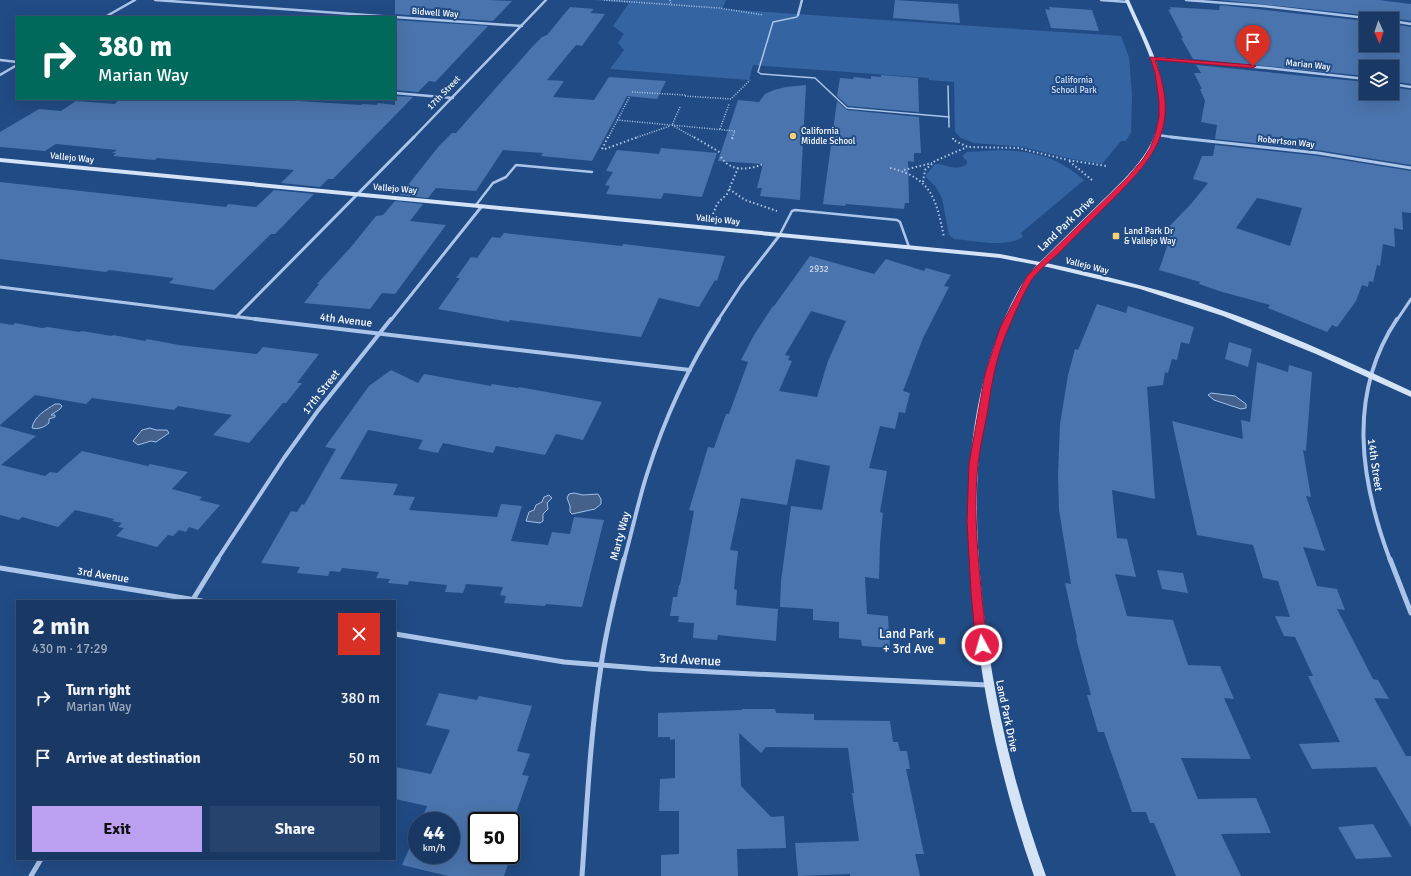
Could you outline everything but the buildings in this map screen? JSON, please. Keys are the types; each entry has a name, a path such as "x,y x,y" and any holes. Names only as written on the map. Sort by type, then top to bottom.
{"street":[{"path":"107,16 135,0"},
{"name":"Bidwell Way","path":"155,0 381,16"},
{"name":"17th Street","path":"236,316 452,98 546,0"},
{"path":"798,15 802,0"},
{"path":"1101,0 1127,1"},
{"path":"1186,0 1262,6 1359,17"},
{"name":"Land Park Drive","path":"1040,876 1032,856 1006,770 987,685 976,592 972,521 974,464 989,374 1004,328 1030,277 1129,179 1146,160 1158,135 1162,117 1162,101 1157,73 1127,1"},
{"name":"Bidwell Way","path":"396,17 522,26"},
{"path":"1399,22 1411,24"},
{"name":"Marian Way","path":"1152,58 1311,72 1359,78"},
{"path":"0,60 16,62"},
{"path":"0,75 16,67"},
{"path":"1399,85 1411,87"},
{"path":"396,93 452,98"},
{"name":"Robertson Way","path":"1158,135 1190,141 1328,154 1411,168"},
{"name":"Vallejo Way","path":"0,160 779,236 1000,256 1042,264 1148,290 1224,314 1286,338 1411,394"},
{"name":"17th Street","path":"193,600 284,458 317,412 381,334 479,206"},
{"name":"Marty Way","path":"582,876 592,742 602,666 616,590 647,474 668,416 690,370 720,317 741,285 779,236"},
{"name":"4th Avenue","path":"0,287 690,370"},
{"name":"14th Street","path":"1411,299 1380,349 1370,375 1361,436 1367,480 1376,521 1411,613"},
{"name":"3rd Avenue","path":"0,568 193,600"},
{"name":"3rd Avenue","path":"396,634 523,656 602,666 651,670 987,685"},
{"path":"31,876 40,860"}],"lane":[{"path":"798,15 797,17 773,22 758,72 760,74 815,78 847,108 949,117"},
{"path":"948,86 949,127"},
{"path":"479,206 493,183 506,177 516,165 592,172"},
{"path":"779,236 788,215 795,210 896,220 900,222 909,247"}],"path":[{"path":"604,0 719,8 767,16"},
{"path":"648,3 651,0"},
{"path":"670,0 671,5"},
{"path":"632,92 731,99 758,72"},
{"path":"602,149 630,96"},
{"path":"720,129 729,104"},
{"path":"605,149 672,125 680,107"},
{"path":"617,120 735,131 732,139"},
{"path":"672,125 721,153"},
{"path":"949,127 953,140 968,147 1018,148 1068,160 1106,166"},
{"path":"890,168 904,170 932,163 968,147"},
{"path":"721,157 727,164 738,168 748,168 763,164"},
{"path":"1068,160 1092,180"},
{"path":"923,182 925,170 932,163"},
{"path":"707,228 715,208 729,189 738,168"},
{"path":"904,170 923,182 935,199 944,240"},
{"path":"729,189 734,194 748,201 788,215"}],"green space":[{"name":"California School Park","path":"594,0 726,0 722,9 1121,36 1129,57 1132,95 1131,132 1126,141 1121,141 1102,164 1067,158 1023,147 974,143 961,138 955,132 954,82 929,80 929,78 753,65 749,80 610,69 624,50 618,43 624,34 613,26 629,3"},
{"path":"1002,150 1026,152 1046,157 1065,166 1084,180 1021,233 1023,237 999,243 954,239 949,235 942,198 936,187 926,177 926,175 935,164 955,168 967,164 967,161 962,156 967,152"}],"shaded area":[{"path":"1211,393 1235,396 1246,404 1246,408 1241,409 1214,400 1208,395"},
{"path":"55,404 60,404 62,406 51,415 55,415 55,417 49,419 49,423 43,427 36,429 32,428 35,420 44,411"},
{"path":"150,428 156,430 167,430 169,433 156,442 151,441 138,445 133,441 142,430"},
{"path":"574,493 583,495 598,494 601,499 601,504 595,509 572,514 570,512 570,506 567,498 569,494"},
{"path":"549,495 552,498 547,503 548,509 543,514 543,521 540,523 526,521 529,512 534,510 536,505 542,502 544,497"}],"place":[{"name":"California Middle School","path":"793,136"},
{"name":"Land Park Dr & Vallejo Way","path":"1116,236"},
{"name":"Land Park + 3rd Ave","path":"942,641"}],"route":[{"path":"982,645 976,592 972,521 974,464 982,408 989,374 1004,328 1030,277 1129,179 1146,160 1153,148 1162,117 1162,101 1157,73 1152,58 1253,66"}]}
